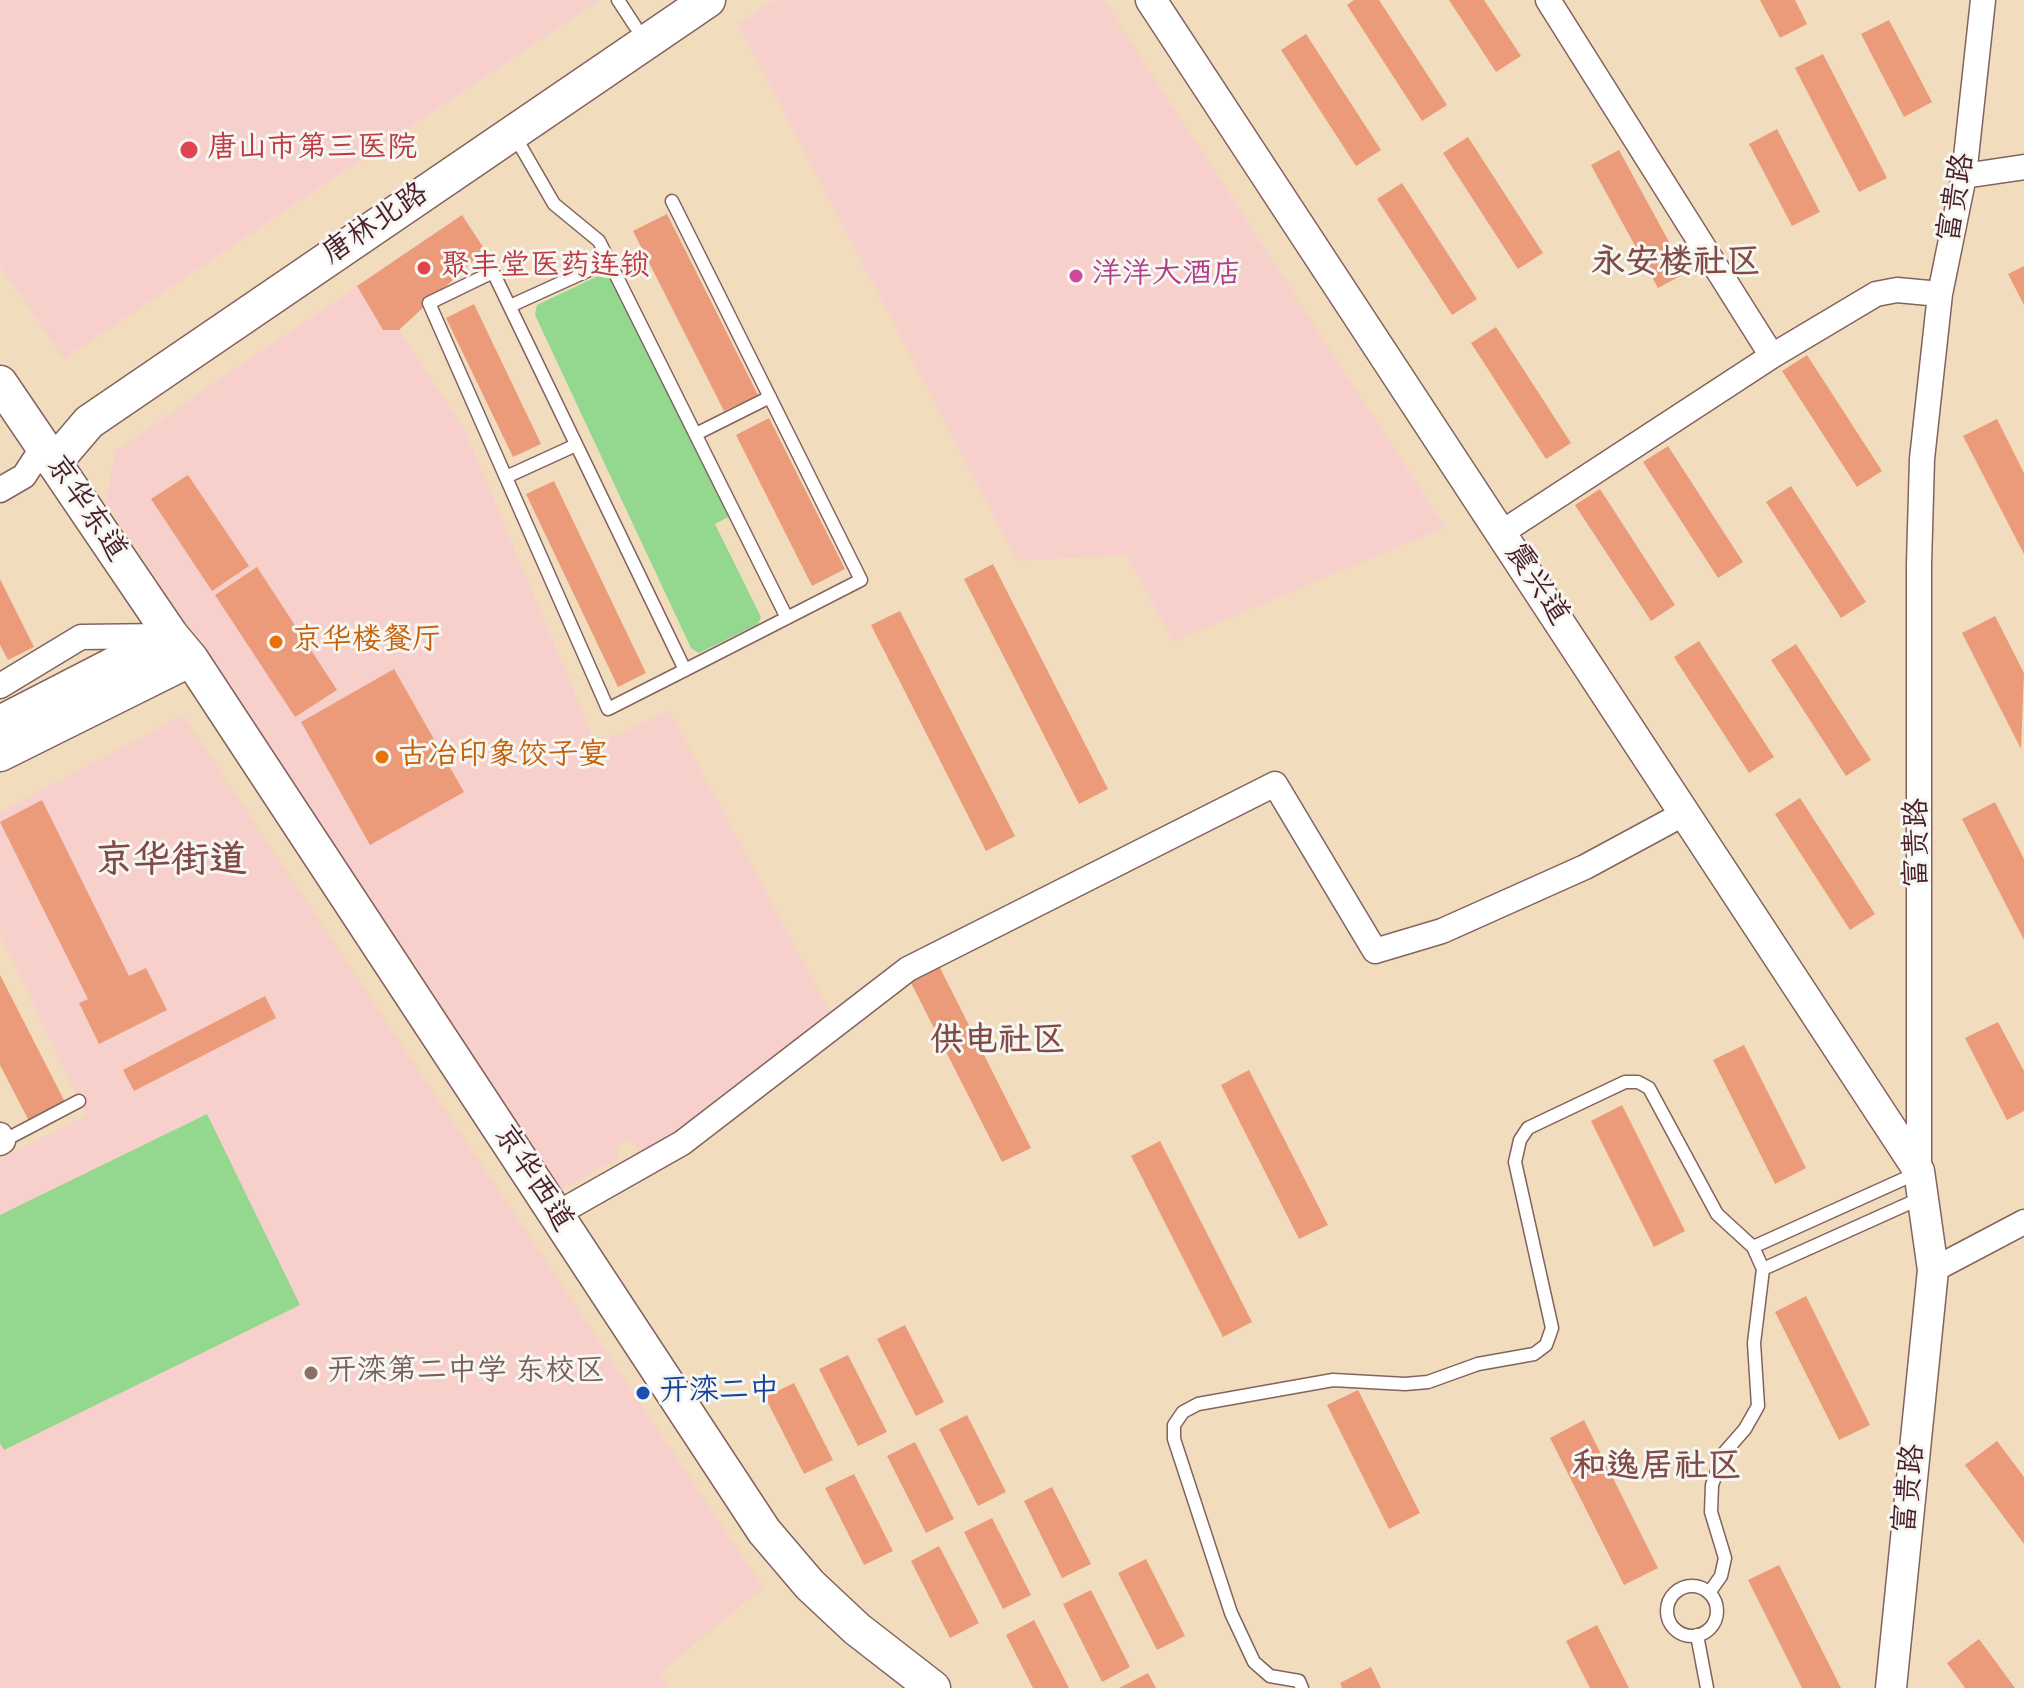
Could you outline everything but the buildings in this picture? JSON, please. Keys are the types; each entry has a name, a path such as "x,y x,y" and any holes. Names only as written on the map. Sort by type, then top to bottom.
{"main road":[{"name":"唐林北路","path":"508,126 627,13 673,0"},
{"name":"唐林北路","path":"48,455 73,411 508,126 708,0"},
{"name":"京华东道","path":"0,383 181,647"},
{"path":"0,723 181,647"},
{"path":"0,754 181,647"},
{"name":"京华西道","path":"181,647 764,1531 810,1585 857,1629 933,1688"}],"street":[{"name":"震兴道","path":"1151,0 1685,813 1921,1184"},
{"path":"1548,0 1772,356"},
{"name":"富贵路","path":"1891,1688 1933,1270 1921,1184 1919,564 1922,459 1940,294 1964,176 1983,0"},
{"path":"1964,176 2024,167"},
{"path":"1501,533 1772,356 1876,294 1897,290 1940,294"},
{"path":"0,490 24,476 48,455"},
{"path":"0,686 81,637 181,647"},
{"path":"555,1215 682,1143 908,969 1275,784 1375,951 1442,931 1585,867 1685,813"},
{"path":"1933,1270 2024,1222"}],"lane":[{"path":"508,126 554,204 599,241 787,618"},
{"path":"672,201 861,580 787,618 685,670 608,709 429,303 493,272 685,670"},
{"path":"510,306 609,261"},
{"path":"696,434 770,397"},
{"path":"506,477 576,445"},
{"path":"1302,1688 1299,1681 1270,1676 1254,1662 1231,1613 1174,1439 1174,1425 1183,1412 1198,1404 1333,1380 1405,1384 1428,1382 1478,1364 1534,1354 1546,1345 1552,1328 1515,1162 1520,1140 1528,1128 1625,1082 1638,1082 1649,1088 1717,1214 1753,1247 1763,1269 1754,1343 1758,1406 1745,1429 1724,1453 1712,1485 1711,1512 1725,1558 1721,1576 1709,1593"},
{"path":"1,1140 79,1101"},
{"path":"1753,1247 1921,1184"},
{"path":"1763,1269 1921,1184"},
{"path":"1685,1587 1700,1588 1709,1593 1716,1603 1716,1620 1697,1635 1688,1636 1673,1627 1669,1603 1685,1587"},
{"path":"1697,1635 1707,1688"}],"shaded area":[{"name":"唐山市第三医院","path":"0,0 600,0 64,359 0,266"},
{"name":"洋洋大酒店","path":"774,0 1104,0 1445,527 1173,642 1127,555 1017,561 738,24"},
{"path":"357,286 383,330 399,330 466,432 596,744 669,710 830,1012 644,1159 631,1139 617,1147 619,1158 558,1192 106,502 115,451"},
{"name":"开滦第二中学 东校区","path":"183,715 763,1587 661,1672 669,1688 0,1688 0,1159 86,1116 0,934 0,812"}],"green space":[{"path":"600,275 608,275 730,516 715,524 761,617 758,624 699,653 691,648 535,315 537,305"},
{"path":"207,1114 300,1305 4,1450 0,1443 0,1215"}],"place":[{"name":"唐山市第三医院","path":"189,150"},
{"name":"聚丰堂医药连锁","path":"424,268"},
{"name":"洋洋大酒店","path":"1076,276"},
{"name":"京华楼餐厅","path":"276,642"},
{"name":"古冶印象饺子宴","path":"382,757"},
{"name":"开滦第二中学 东校区","path":"311,1373"},
{"name":"开滦二中","path":"643,1393"}],"district":[{"name":"永安楼社区","path":"1676,265"},
{"name":"京华街道","path":"171,863"},
{"name":"供电社区","path":"998,1043"},
{"name":"和逸居社区","path":"1657,1469"}]}
